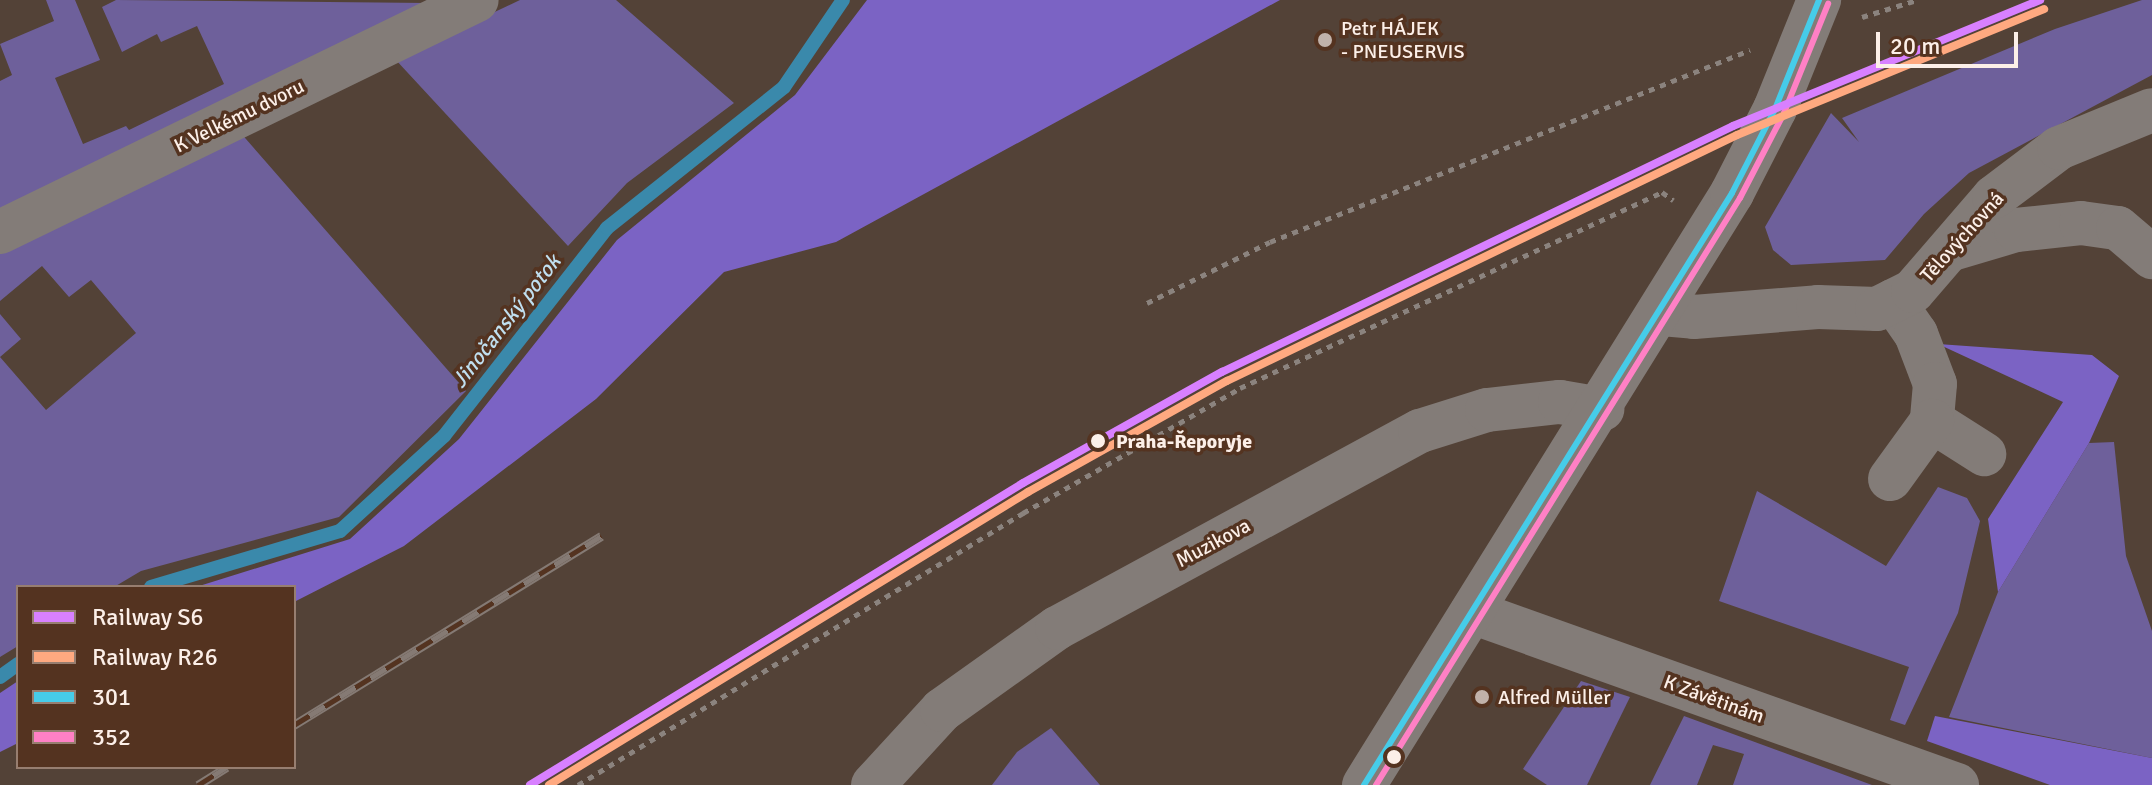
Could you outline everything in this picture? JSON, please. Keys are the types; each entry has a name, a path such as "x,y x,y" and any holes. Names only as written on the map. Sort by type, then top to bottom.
{"street":[{"name":"K Velkému dvoru","path":"0,232 477,0"},
{"path":"1364,785 1662,314 1836,10"},
{"name":"Tělovýchovná","path":"1662,314 1694,317 1818,307 1877,309 1913,291 1994,197 2059,148 2152,110"},
{"path":"1949,250 2016,230 2081,223 2118,228 2152,257"},
{"path":"1890,479 1932,421 1935,384 1916,334 1893,301"},
{"name":"Muzikova","path":"873,785 942,710 1057,628 1420,431 1487,410 1560,402 1602,409"},
{"path":"1932,421 1984,454"},
{"name":"K Závětinám","path":"1472,612 1943,783"}],"path":[{"path":"1836,10 1917,0"},
{"path":"1147,303 1270,242 1714,61 1764,46"},
{"path":"578,785 1023,513 1240,388 1662,192 1686,208"}],"shaded area":[{"path":"46,0 75,0 100,60 55,78 83,144 126,126 129,130 224,84 197,26 161,42 157,34 122,52 102,7 116,0 427,3 0,214 0,81 12,75 0,44 54,21"},
{"path":"520,0 616,0 734,103 627,183 568,246 395,59"},
{"path":"867,0 1280,0 836,242 724,272 596,399 404,546 296,601 296,585 202,585 350,539 459,439 617,240 795,95"},
{"path":"2142,0 2152,0 2152,75 1969,173 1924,214 1885,260 1791,265 1773,250 1765,227 1831,113 1859,142 1842,118 2055,29"},
{"path":"239,131 466,391 339,517 141,571 117,585 16,585 16,647 0,657 0,357 46,410 136,333 91,280 69,297 42,266 0,301 0,251"},
{"path":"0,314 21,339 0,357"},
{"path":"1938,344 2092,355 2119,376 2089,443 1998,592 1988,519 2063,402"},
{"path":"2114,442 2126,556 2152,631 2152,758 1949,717 1998,592 2089,443"},
{"path":"1938,487 1967,498 1980,521 1958,613 1905,725 1890,720 1909,667 1719,601 1757,491 1886,566"},
{"path":"1581,681 1630,697 1587,785 1547,785 1523,769"},
{"path":"16,682 16,744 0,752 0,693"},
{"path":"1684,716 1872,785 1733,785 1744,754 1713,745 1697,785 1650,785"},
{"path":"1935,716 2152,758 2152,785 2050,785 1927,741"},
{"path":"1051,728 1100,785 992,785 1017,752"}],"waterway":[{"name":"Jinočanský potok","path":"158,585 340,531 444,436 607,228 784,87 843,0"},
{"name":"Jinočanský potok","path":"0,677 16,665"}],"railway":[{"path":"296,724 601,536"},
{"path":"198,785 224,769"}],"rail line":[{"name":"S6","path":"530,785 1023,483 1222,372 1733,126 2040,0"},
{"name":"R26","path":"549,785 1028,492 1227,381 1737,135 2044,9"}],"transit line":[{"name":"301","path":"1364,785 1732,193 1775,109 1819,0"},
{"name":"352","path":"1376,785 1740,198 1784,113 1828,4"}],"place":[{"name":"Petr HÁJEK - PNEUSERVIS","path":"1325,40"},
{"name":"Praha-Řeporyje","path":"1098,441"},
{"name":"Alfred Müller","path":"1482,697"}]}
